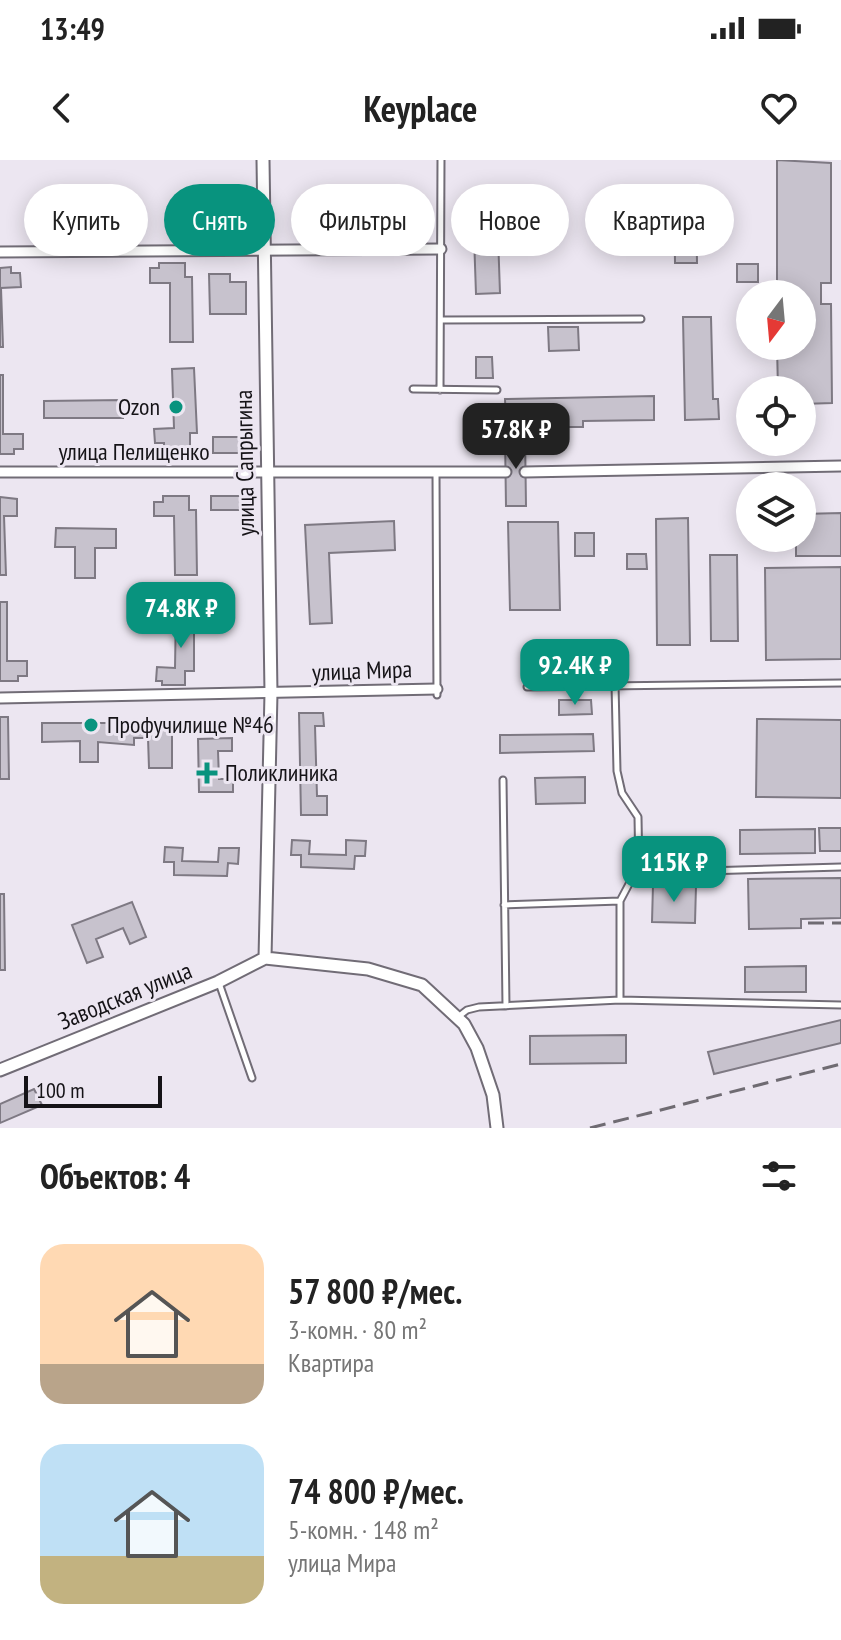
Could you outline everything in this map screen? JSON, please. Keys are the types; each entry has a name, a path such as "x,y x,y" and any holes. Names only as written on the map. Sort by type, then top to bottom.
{"street":[{"name":"улица Сапрыгина","path":"263,160 264,184"},
{"path":"275,250 441,249"},
{"path":"0,252 164,251"},
{"name":"улица Сапрыгина","path":"265,256 271,693 265,958"},
{"path":"525,472 841,466"},
{"name":"улица Пелищенко","path":"0,472 506,472"},
{"name":"улица Мира","path":"0,698 437,692"},
{"path":"265,958 316,966 368,969 422,985 458,1017 477,1048 487,1074 497,1128"},
{"name":"Заводская улица","path":"0,1070 218,982 265,958"}],"lane":[{"path":"440,390 441,160"},
{"path":"441,320 641,319"},
{"path":"413,389 497,390"},
{"path":"436,472 437,692"},
{"path":"527,687 841,683"},
{"path":"615,684 617,771 622,793 638,817 639,873 620,901 620,1000"},
{"path":"503,780 506,1006"},
{"path":"639,873 841,867"},
{"path":"504,905 620,901"},
{"path":"218,982 252,1078"},
{"path":"458,1017 467,1010 479,1007 620,1000 841,1005"}],"building":[{"path":"777,160 831,163 831,283 821,283 821,304 831,304 832,403 816,404 816,376 778,376 777,360 816,360 816,280 777,280"},
{"path":"475,256 499,256 500,293 476,294"},
{"path":"675,256 697,256 697,263 675,263"},
{"path":"159,263 185,263 185,277 192,277 193,342 170,342 170,283 150,283 150,268 159,268"},
{"path":"737,264 758,264 758,280 737,280"},
{"path":"11,267 11,273 20,273 21,287 1,288 3,347 0,347 0,268"},
{"path":"209,274 230,274 230,282 246,282 246,314 210,314"},
{"path":"683,317 711,317 713,399 718,399 719,419 685,420"},
{"path":"548,327 578,327 579,350 549,351"},
{"path":"476,357 492,357 493,378 476,378"},
{"path":"194,368 197,433 190,433 190,447 164,449 164,443 155,443 154,429 174,428 172,369"},
{"path":"0,375 3,375 3,434 23,434 23,449 14,449 14,454 0,454"},
{"path":"654,396 654,420 583,421 583,427 563,427 563,421 506,423 505,399"},
{"path":"123,400 123,418 44,418 44,401"},
{"path":"525,435 526,506 506,506 505,436"},
{"path":"213,437 248,437 248,453 213,453"},
{"path":"163,496 189,496 189,510 196,510 197,575 175,575 174,516 154,516 154,502 163,502"},
{"path":"211,496 248,496 248,510 211,510"},
{"path":"0,497 17,499 17,516 4,516 6,575 0,575"},
{"path":"841,513 841,556 796,556 796,552 816,552 816,514"},
{"path":"688,518 690,645 657,645 656,519"},
{"path":"394,521 395,550 329,553 332,623 310,624 305,525"},
{"path":"508,522 558,522 560,610 510,610"},
{"path":"56,528 116,529 116,548 95,548 95,578 75,578 75,547 55,547"},
{"path":"575,533 594,533 594,556 575,556"},
{"path":"627,554 646,554 647,569 627,569"},
{"path":"710,555 737,555 738,641 711,641"},
{"path":"841,567 841,659 766,660 765,568"},
{"path":"0,602 7,602 7,661 27,661 27,676 18,676 18,681 0,681"},
{"path":"176,608 194,608 194,671 185,671 185,685 162,685 162,681 156,681 157,667 175,668"},
{"path":"559,700 591,700 592,714 559,715"},
{"path":"299,713 323,713 324,726 315,726 317,796 327,796 327,815 301,815"},
{"path":"0,717 8,717 9,779 0,779"},
{"path":"757,719 841,720 841,798 756,797"},
{"path":"42,723 134,723 134,731 148,731 148,724 172,724 172,768 149,768 148,738 134,738 134,745 98,742 98,762 80,762 80,741 42,742"},
{"path":"593,734 594,751 500,753 500,735"},
{"path":"232,738 232,751 218,751 219,779 233,779 233,792 199,792 198,739"},
{"path":"585,777 585,803 536,804 535,778"},
{"path":"819,828 841,828 841,851 820,851"},
{"path":"815,829 815,853 740,854 740,830"},
{"path":"292,840 310,841 309,854 346,855 346,840 366,841 365,856 355,856 354,869 301,867 301,855 291,855"},
{"path":"165,847 183,848 182,861 218,862 219,848 239,848 238,864 228,863 227,876 174,875 174,862 164,862"},
{"path":"841,878 841,918 801,919 801,928 749,929 748,879"},
{"path":"653,885 696,886 695,923 652,922"},
{"path":"0,894 4,894 5,970 0,970"},
{"path":"132,902 146,937 130,944 123,928 96,939 103,957 87,963 72,925"},
{"path":"806,966 806,992 745,992 745,967"},
{"path":"841,1020 841,1043 714,1074 708,1052"},
{"path":"626,1035 626,1063 530,1064 530,1036"},
{"path":"34,1089 42,1105 0,1123 0,1104"}],"railway":[{"path":"808,923 841,923"},
{"path":"590,1128 841,1064"}],"place":[{"name":"Ozon","path":"176,407"},
{"name":"Профучилище №46","path":"91,725"},
{"name":"Поликлиника","path":"207,773"}]}
